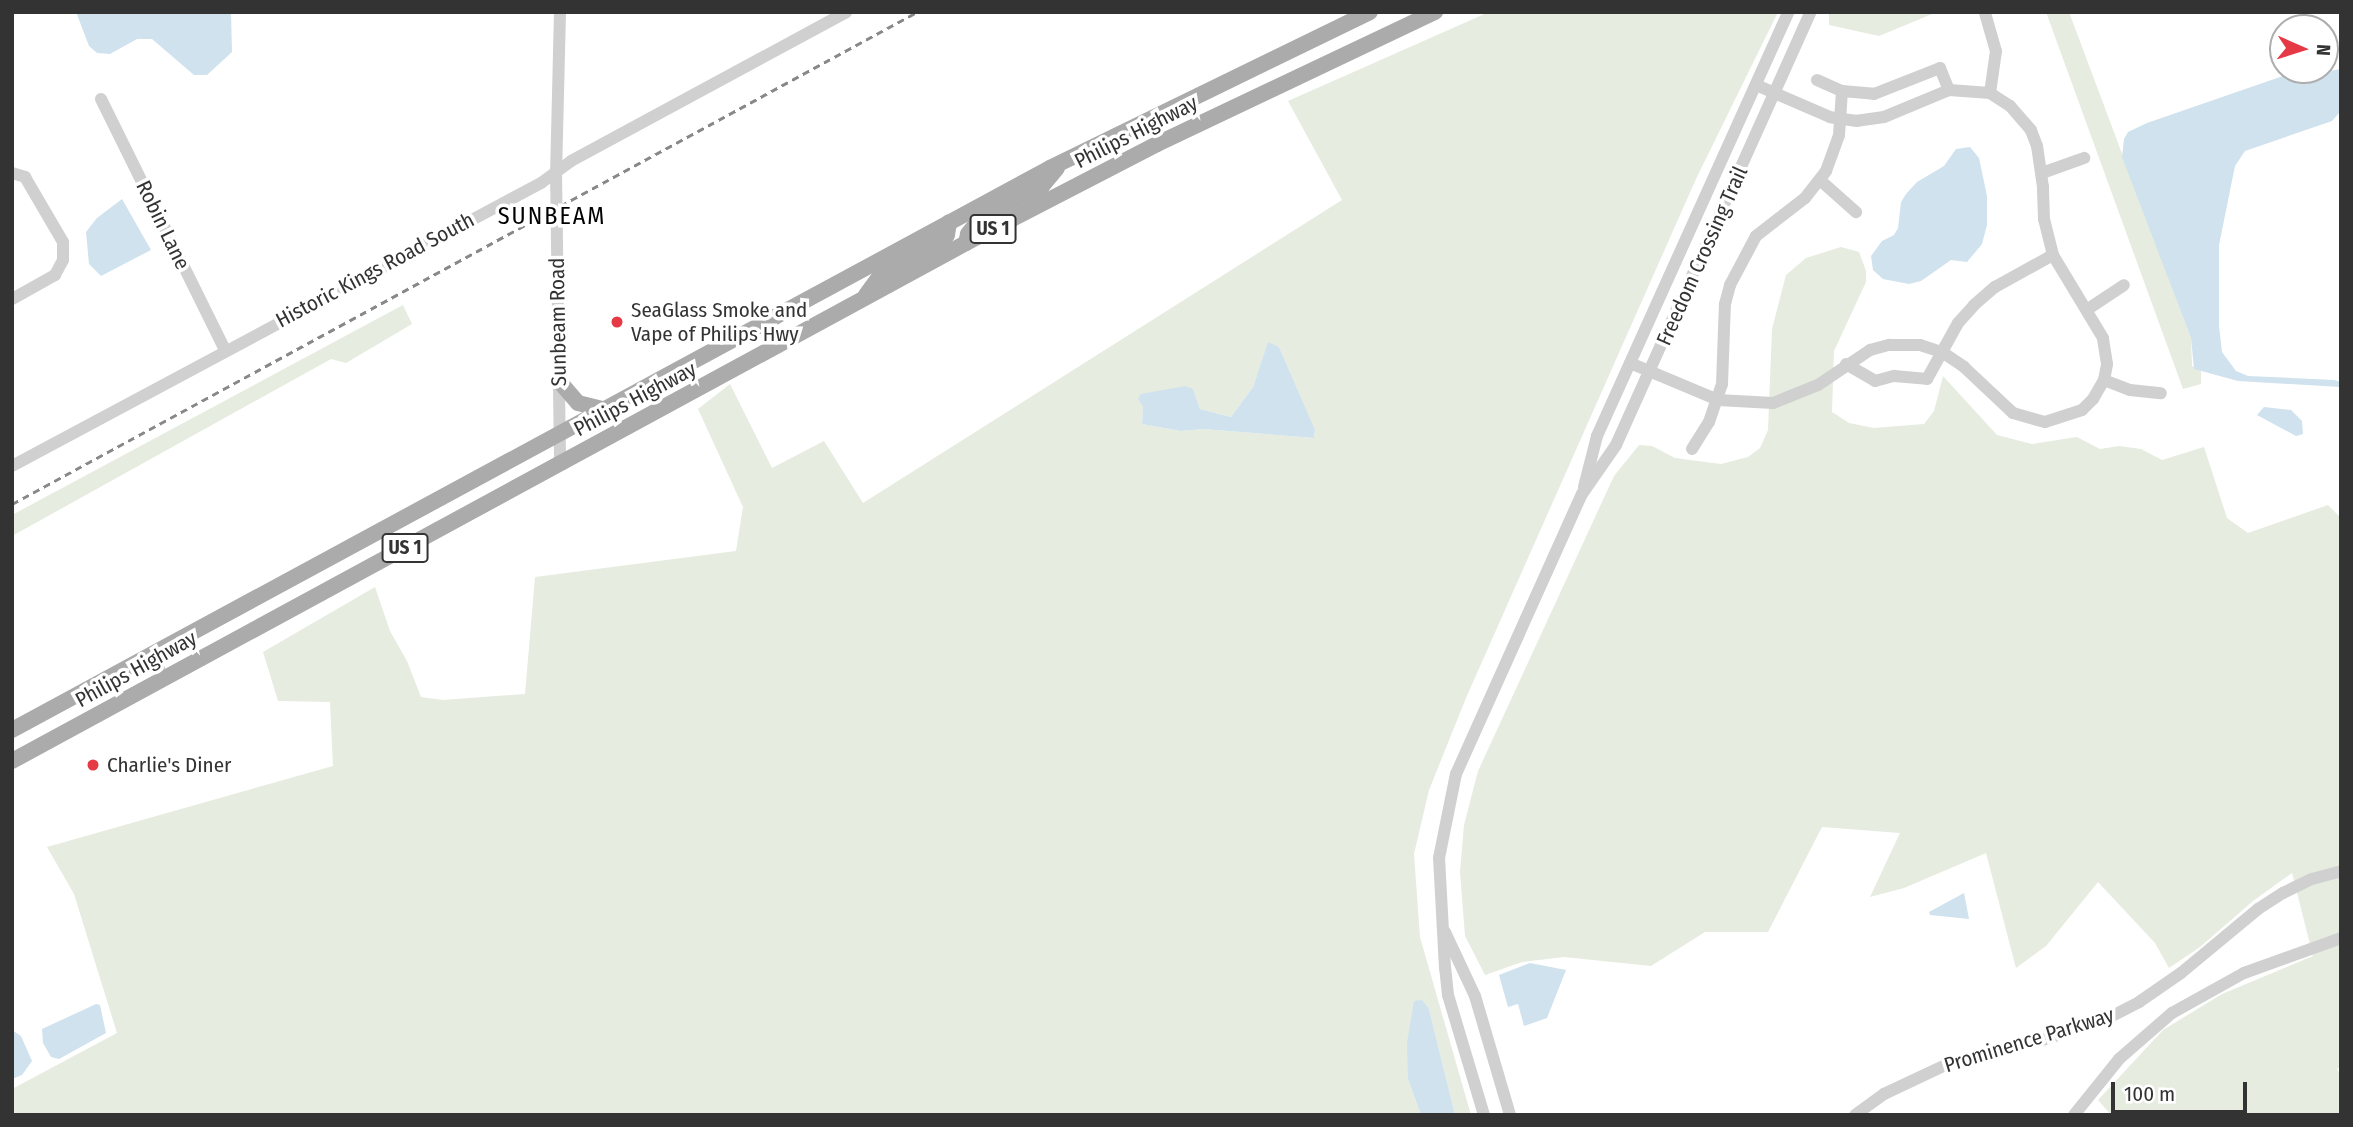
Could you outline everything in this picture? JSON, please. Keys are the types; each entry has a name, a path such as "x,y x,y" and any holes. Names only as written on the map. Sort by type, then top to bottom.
{"main road":[{"name":"Philips Highway","path":"12,730 1060,163 1370,12"},
{"name":"Philips Highway","path":"12,761 966,243 1244,101 1435,12"},
{"path":"1232,77 1244,101"},
{"path":"966,243 968,234 982,217 1042,186 1060,163"},
{"path":"862,299 880,276 940,244 947,235 949,222"},
{"path":"559,381 578,403 602,410"}],"street":[{"name":"Sunbeam Road","path":"560,12 556,172 560,463"},
{"name":"Historic Kings Road South","path":"12,466 541,183 571,161 846,12"},
{"name":"Freedom Crossing Trail","path":"1484,1115 1448,995 1439,886 1448,800 1467,747 1582,494 1597,436 1788,12"},
{"name":"Freedom Crossing Trail","path":"1582,494 1616,445 1811,12"},
{"path":"1985,13 1996,51 1990,93"},
{"path":"1817,80 1842,91 1874,94 1940,68 1949,89"},
{"path":"1630,363 1718,400 1773,403 1818,385 1870,350 1889,345 1920,345 1942,352 1964,367 2004,407 2035,421 2061,420 2082,410 2093,400 2104,380 2107,364 2104,338 2053,255 2044,219 2042,173 2031,130 2010,106 1990,93 1949,89 1884,117 1857,121 1840,118 1756,85"},
{"path":"1692,449 1704,432 1718,400 1725,365 1723,321 1730,285 1756,236 1789,212 1821,181 1834,153 1842,91"},
{"name":"Robin Lane","path":"102,100 225,350"},
{"path":"2042,173 2084,158"},
{"path":"12,173 25,177 64,242 62,260 55,275 12,299"},
{"path":"1821,181 1856,212"},
{"path":"1846,364 1875,381 1894,376 1927,379 1958,323 1988,292 2053,255"},
{"path":"2088,309 2124,285"},
{"path":"2104,380 2130,390 2161,393"},
{"path":"152,654 163,678"},
{"name":"Prominence Parkway","path":"1858,1114 1894,1089 1950,1063 2046,1039 2110,1017 2139,1002 2181,973 2258,909 2283,893 2312,879 2341,871"},
{"name":"Freedom Crossing Trail","path":"1443,928 1475,996 1510,1115"},
{"name":"Prominence Parkway","path":"2074,1115 2119,1059 2172,1013 2244,973 2341,938"}],"shaded area":[{"path":"1489,12 1778,12 1696,179 1466,698 1429,790 1414,854 1420,937 1471,1115 1455,1115 1429,1009 1421,1000 1408,1079 1421,1115 12,1115 12,1089 117,1033 74,894 47,847 333,766 330,702 278,701 263,652 375,587 390,631 407,661 421,697 443,700 525,694 535,577 736,551 743,507 698,409 730,384 772,468 824,441 863,503 1342,200 1288,101","holes":["1268,343 1279,347 1315,431 1314,438 1203,429 1181,431 1142,424 1143,406 1193,389 1200,409 1231,417 1253,387"]},
{"path":"1829,12 1937,12 1879,36 1829,25"},
{"path":"2046,12 2069,12 2191,338 2192,366 2201,371 2201,384 2183,389"},
{"path":"1841,247 1859,252 1866,271 1866,282 1834,351 1832,412 1849,423 1874,428 1924,424 1934,411 1943,376 1997,435 2032,444 2077,437 2100,449 2119,446 2141,449 2162,460 2204,447 2227,518 2248,533 2328,505 2341,518 2341,1066 2337,1069 2341,1076 2341,1115 2111,1115 2098,1100 2163,1030 2222,994 2313,956 2292,873 2253,901 2200,947 2169,968 2155,943 2098,882 2046,946 2016,968 1986,853 1904,888 1870,897 1900,833 1822,827 1768,932 1705,932 1651,966 1564,957 1522,962 1485,975 1465,936 1460,872 1464,825 1478,771 1614,476 1639,445 1652,446 1675,458 1721,464 1748,457 1760,448 1768,430 1772,329 1786,275 1806,258"},
{"path":"403,305 412,324 346,363 331,359 12,536 12,515"}],"water":[{"path":"76,12 231,12 232,52 207,75 194,75 152,39 137,39 110,54 97,53 89,46"},
{"path":"2341,69 2341,111 2332,121 2245,151 2235,166 2219,245 2219,326 2222,352 2236,371 2248,376 2334,380 2341,382 2341,387 2238,381 2194,369 2191,338 2122,157 2124,139 2128,132 2269,81 2269,84 2339,84"},
{"path":"1970,147 1979,158 1987,196 1987,225 1982,244 1967,262 1951,260 1921,281 1909,284 1883,279 1873,270 1871,256 1882,241 1894,235 1898,228 1901,202 1906,194 1917,182 1944,166 1956,149"},
{"path":"122,199 151,250 101,276 89,264 86,232 97,218"},
{"path":"1268,342 1279,347 1315,430 1314,438 1203,429 1181,431 1142,424 1143,406 1138,399 1141,394 1185,386 1193,389 1200,409 1231,417 1253,387"},
{"path":"2264,407 2291,410 2302,421 2303,434 2296,436 2257,415"},
{"path":"1964,893 1969,919 1930,915 1929,912"},
{"path":"1530,963 1566,970 1547,1018 1524,1026 1518,1004 1508,1007 1499,975"},
{"path":"1422,1000 1429,1009 1455,1115 1421,1115 1408,1079 1407,1043 1414,1001"},
{"path":"96,1004 100,1005 106,1033 59,1059 51,1057 43,1043 42,1029"},
{"path":"12,1030 21,1036 32,1061 22,1075 12,1079"}],"railway":[{"path":"12,504 917,12"}],"place":[{"name":"SeaGlass Smoke and Vape of Philips Hwy","path":"617,322"},
{"name":"Charlie's Diner","path":"93,765"}],"district":[{"name":"SUNBEAM","path":"552,217"}]}
